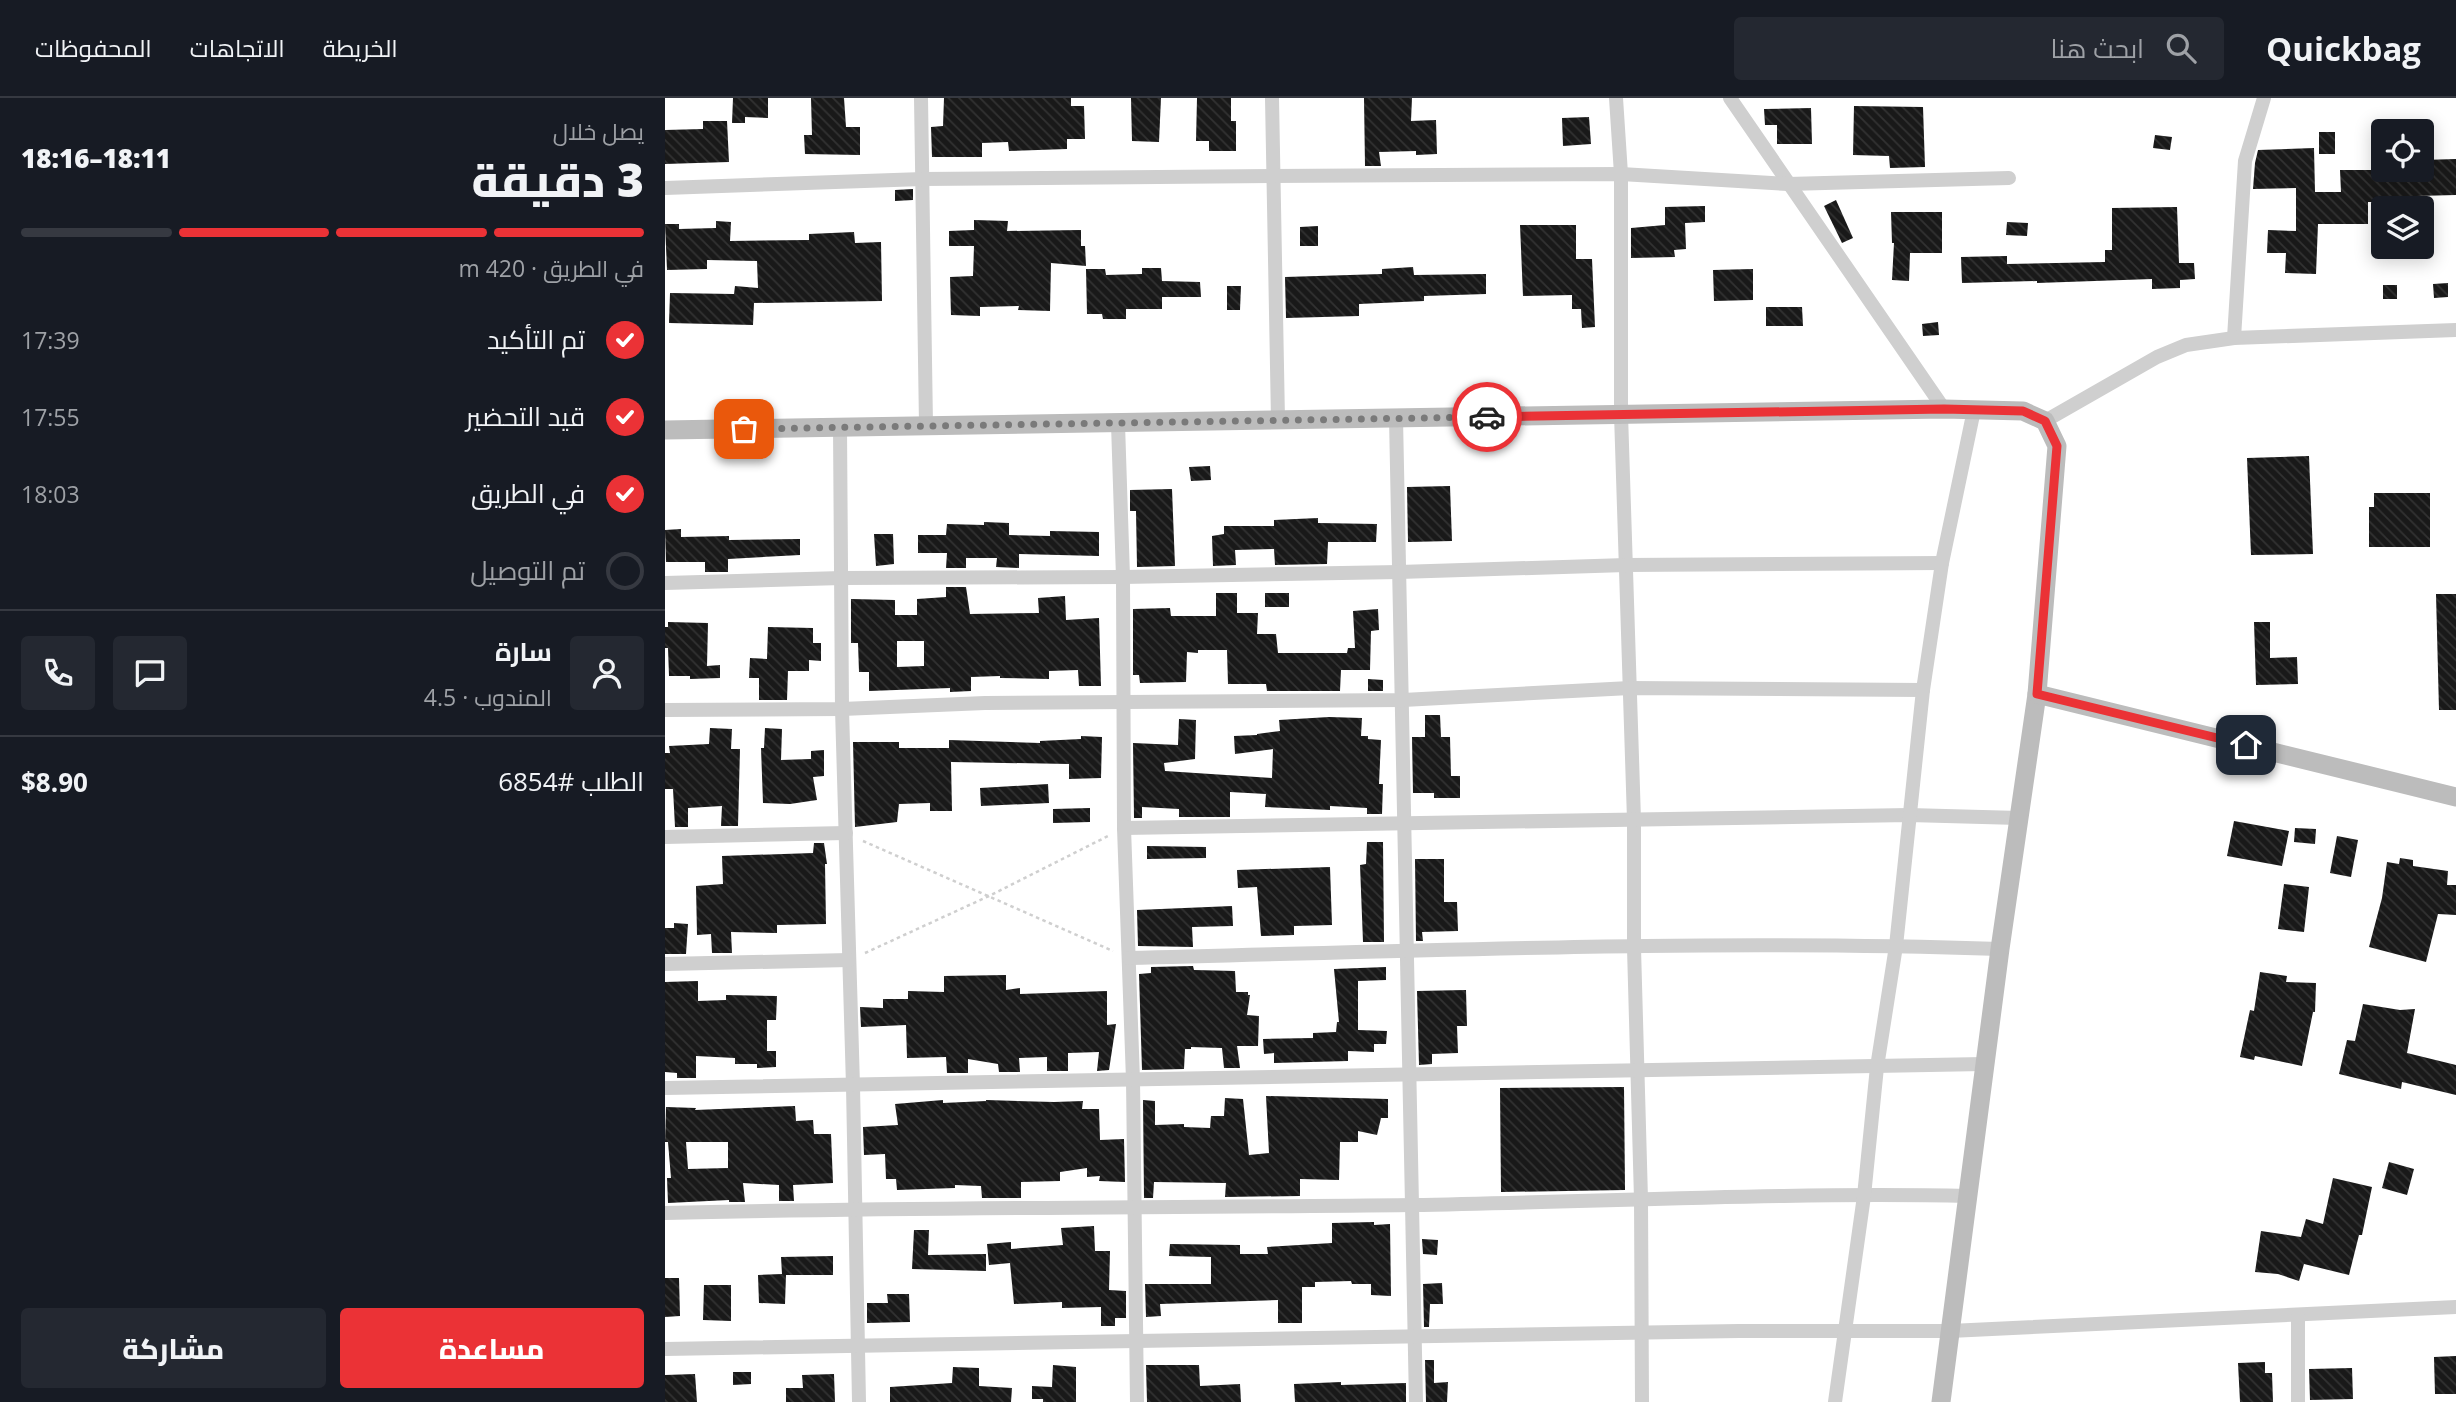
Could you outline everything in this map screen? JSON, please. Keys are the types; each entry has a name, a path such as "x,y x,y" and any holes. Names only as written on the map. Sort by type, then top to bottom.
{"street":[{"path":"921,98 926,425"},
{"path":"1272,98 1278,420"},
{"path":"1616,98 1621,174 1621,415 1634,820 1634,947 1641,1199 1641,1402"},
{"path":"1730,98 1944,409"},
{"path":"2234,338 2245,161 2264,98"},
{"path":"665,188 923,179 1272,176 1621,174 1788,184 2009,178"},
{"path":"2045,421 2157,357 2186,345 2234,338 2456,330"},
{"path":"665,430 1944,409 2023,411 2045,421 2057,446 2037,694 1984,1064 1941,1402"},
{"path":"1835,1402 1864,1196 1877,1067 1896,946 1923,690 1942,564 1974,410"},
{"path":"1397,418 1416,1402"},
{"path":"1118,424 1123,577 1124,828 1133,1080 1137,1402"},
{"path":"840,427 842,709 859,1402"},
{"path":"665,583 842,578 1399,572 1626,565 1942,564"},
{"path":"665,710 842,709 985,703 1403,701 1630,688 1923,690"},
{"path":"2037,694 2456,797"},
{"path":"1124,828 1909,815 2019,818"},
{"path":"665,836 846,833"},
{"path":"1129,958 1634,947 1896,946 2000,949"},
{"path":"665,964 849,960"},
{"path":"665,1088 1984,1064"},
{"path":"665,1213 1969,1196"},
{"path":"665,1349 1845,1330 1950,1331 2456,1307"},
{"path":"2298,1315 2298,1402"}],"path":[{"path":"849,960 989,896 1124,828"},
{"path":"846,833 1129,958"}],"building":[{"path":"733,98 768,98 768,118 745,117 745,123 732,123"},
{"path":"811,98 844,98 846,127 860,127 860,155 805,154 804,135 812,135"},
{"path":"944,98 1071,98 1071,106 1084,106 1085,139 1067,139 1067,149 1009,151 1008,142 982,143 982,157 932,157 931,127 943,126"},
{"path":"1131,98 1161,98 1159,142 1132,141"},
{"path":"1197,98 1231,98 1231,121 1236,121 1236,151 1209,151 1209,141 1196,141"},
{"path":"1364,98 1412,98 1411,121 1436,120 1437,154 1416,155 1416,151 1379,152 1381,166 1365,166"},
{"path":"1854,106 1923,107 1925,167 1890,168 1889,156 1853,155"},
{"path":"1811,108 1812,144 1777,144 1777,125 1765,125 1764,109"},
{"path":"1589,117 1591,144 1563,146 1562,118"},
{"path":"703,121 727,121 729,162 665,164 665,130 703,129"},
{"path":"2319,132 2335,132 2335,154 2319,154"},
{"path":"2155,135 2172,137 2170,150 2153,148"},
{"path":"2314,148 2315,192 2341,192 2340,170 2371,170 2371,182 2434,182 2434,160 2456,159 2456,195 2371,196 2371,202 2368,202 2368,224 2318,224 2316,274 2285,273 2286,253 2267,253 2268,230 2296,231 2296,188 2253,189 2258,150"},
{"path":"913,189 913,200 895,201 895,190"},
{"path":"1836,200 1853,238 1842,243 1824,206"},
{"path":"1705,206 1705,222 1685,223 1686,249 1674,250 1675,257 1631,258 1631,228 1665,225 1665,207"},
{"path":"2177,207 2179,263 2194,263 2195,279 2180,280 2180,288 2152,289 2152,279 1962,283 1961,257 2007,256 2007,264 2105,262 2105,250 2112,250 2112,208"},
{"path":"1891,212 1942,212 1942,253 1910,253 1909,281 1892,280 1894,243"},
{"path":"974,220 1008,221 1007,231 1081,230 1081,246 1085,246 1086,266 1051,263 1050,311 1018,310 1019,306 980,307 980,316 951,315 950,277 973,276 974,246 949,246 949,231 974,230"},
{"path":"716,221 731,222 730,241 809,240 809,234 854,232 855,243 881,242 882,301 754,303 753,325 669,323 670,293 734,294 735,286 758,288 757,261 707,260 707,269 667,270 665,224 679,224 679,229 716,228"},
{"path":"2007,222 2028,223 2027,236 2006,235"},
{"path":"1520,225 1576,225 1576,259 1592,259 1595,327 1582,328 1581,309 1572,309 1572,295 1523,296"},
{"path":"1318,226 1318,246 1300,246 1300,227"},
{"path":"1413,267 1414,275 1486,274 1486,294 1424,296 1424,301 1359,304 1359,316 1286,318 1285,277 1382,274 1382,269"},
{"path":"1142,268 1161,268 1162,281 1200,282 1201,297 1162,297 1162,309 1126,309 1126,319 1103,319 1102,314 1087,314 1086,269 1105,269 1106,275 1142,274"},
{"path":"1753,269 1753,300 1714,301 1713,270"},
{"path":"2448,283 2448,297 2434,298 2433,284"},
{"path":"2383,285 2397,285 2397,299 2383,299"},
{"path":"1227,286 1241,286 1240,310 1227,310"},
{"path":"1766,307 1802,307 1803,326 1766,326"},
{"path":"1938,322 1939,335 1923,336 1922,324"},
{"path":"2309,456 2313,554 2251,555 2247,458"},
{"path":"1210,466 1211,480 1191,481 1189,467"},
{"path":"1450,486 1452,541 1408,542 1407,487"},
{"path":"1172,489 1175,566 1137,567 1136,511 1130,511 1130,490"},
{"path":"2374,493 2430,493 2430,547 2369,547 2369,507 2374,507"},
{"path":"1318,518 1318,523 1377,524 1376,542 1328,542 1327,564 1275,565 1274,549 1235,550 1236,565 1213,566 1212,536 1224,534 1224,526 1274,526 1274,520"},
{"path":"984,522 1009,523 1009,535 1050,536 1050,531 1099,532 1099,556 1019,554 1019,568 996,567 997,558 966,558 966,568 946,568 947,553 918,553 918,535 946,535 947,524 984,525"},
{"path":"681,529 681,537 729,536 729,540 800,539 800,555 728,559 728,572 705,572 705,562 666,562 665,530"},
{"path":"874,534 893,534 894,564 876,566"},
{"path":"946,587 966,587 970,614 1039,613 1038,598 1065,596 1066,620 1099,618 1101,686 1079,686 1078,670 1049,671 1049,679 971,677 971,691 950,692 950,688 869,691 869,672 859,672 858,643 851,643 851,599 895,600 895,615 917,615 917,599 946,597","holes":["897,641 924,641 924,666 897,667"]},
{"path":"1216,593 1237,593 1237,613 1258,613 1257,634 1276,634 1278,653 1347,653 1348,648 1355,648 1353,611 1378,609 1379,630 1371,631 1370,670 1341,670 1340,691 1267,691 1266,684 1228,684 1227,650 1198,650 1198,653 1187,652 1186,682 1140,683 1139,675 1133,675 1133,609 1170,608 1171,616 1216,616"},
{"path":"1265,593 1289,593 1289,607 1265,607"},
{"path":"2436,594 2456,594 2456,710 2439,710"},
{"path":"668,622 708,623 707,666 720,665 720,678 690,679 690,676 669,676 668,648 665,648 665,627 668,627"},
{"path":"2254,622 2270,622 2270,658 2297,657 2298,684 2256,685"},
{"path":"768,627 813,628 813,643 821,643 821,661 809,660 809,671 788,671 787,700 759,700 759,678 749,678 750,658 767,659"},
{"path":"1368,679 1383,680 1383,691 1368,691"},
{"path":"1425,715 1440,715 1441,737 1450,737 1451,776 1460,776 1460,798 1434,798 1434,793 1413,793 1412,737 1425,737"},
{"path":"1362,718 1361,736 1381,740 1379,784 1383,784 1382,814 1367,814 1367,808 1330,806 1330,810 1265,807 1266,794 1230,792 1230,817 1179,817 1179,809 1142,807 1142,818 1134,818 1133,743 1178,745 1179,719 1196,720 1195,759 1164,763 1165,771 1272,778 1273,749 1235,754 1234,736 1280,731 1279,720"},
{"path":"710,728 732,729 731,749 740,749 738,826 721,826 722,806 688,808 688,827 675,827 673,789 665,789 665,753 670,753 669,746 709,744"},
{"path":"765,728 782,729 781,760 811,759 811,751 824,750 824,776 813,777 817,800 790,804 763,803 761,748 764,748"},
{"path":"1081,736 1102,737 1101,778 1069,779 1069,764 951,762 952,811 930,811 930,803 899,804 897,822 855,827 853,742 899,742 899,748 949,748 949,740 1040,743 1081,739"},
{"path":"1048,784 1049,803 981,806 980,788"},
{"path":"1090,808 1090,822 1053,823 1053,809"},
{"path":"2234,821 2289,831 2282,866 2227,856"},
{"path":"2295,828 2316,829 2315,844 2294,842"},
{"path":"2337,836 2358,840 2351,877 2330,873"},
{"path":"1367,842 1383,842 1384,942 1363,942 1360,865 1366,864"},
{"path":"814,843 824,843 827,864 826,924 777,925 777,933 731,932 732,953 712,953 711,934 697,935 696,886 723,884 722,856 813,853"},
{"path":"1147,846 1206,847 1206,858 1147,859"},
{"path":"2400,858 2413,860 2413,866 2448,871 2447,885 2456,885 2456,915 2438,914 2426,962 2369,947 2382,898 2387,862 2399,864"},
{"path":"1415,859 1444,859 1444,902 1457,902 1458,931 1422,932 1423,941 1416,941"},
{"path":"1330,867 1332,925 1294,926 1294,935 1261,936 1257,887 1238,888 1237,870"},
{"path":"2284,884 2309,887 2304,932 2278,929"},
{"path":"1232,906 1233,926 1192,927 1193,947 1138,946 1137,910"},
{"path":"674,923 688,924 686,954 665,954 665,928 674,928"},
{"path":"1193,966 1194,970 1235,971 1236,992 1248,992 1250,995 1247,1015 1259,1016 1258,1046 1237,1046 1240,1068 1224,1068 1222,1048 1191,1047 1185,1049 1184,1069 1142,1070 1139,974 1151,973 1151,967"},
{"path":"1386,967 1386,980 1358,981 1358,1030 1387,1031 1386,1044 1374,1044 1374,1052 1348,1051 1348,1061 1274,1063 1274,1053 1264,1054 1263,1039 1313,1038 1313,1033 1336,1032 1339,1022 1334,969"},
{"path":"2260,972 2287,976 2286,982 2316,983 2315,1012 2302,1066 2255,1056 2254,1060 2240,1057 2250,1010 2254,1011"},
{"path":"1006,975 1006,990 1020,988 1020,994 1107,991 1107,1025 1116,1024 1109,1070 1097,1071 1099,1052 1068,1053 1068,1071 1047,1071 1047,1057 1019,1058 1020,1072 999,1072 998,1064 968,1059 968,1073 947,1073 946,1057 907,1058 906,1025 861,1027 860,1007 883,1008 883,999 908,999 908,991 944,992 944,976"},
{"path":"698,981 698,1001 726,1000 726,995 777,996 776,1020 767,1020 767,1051 776,1051 776,1067 757,1068 757,1064 735,1064 735,1058 696,1056 696,1078 677,1078 677,1073 665,1072 665,982"},
{"path":"1466,990 1467,1026 1457,1026 1458,1053 1432,1054 1432,1064 1419,1065 1417,991"},
{"path":"2363,1004 2400,1010 2415,1009 2407,1053 2456,1065 2456,1095 2402,1082 2401,1089 2339,1074 2347,1040 2355,1041"},
{"path":"1624,1087 1625,1190 1501,1192 1500,1088"},
{"path":"1266,1096 1388,1099 1388,1118 1381,1118 1377,1135 1358,1131 1358,1142 1340,1142 1339,1180 1300,1179 1300,1196 1225,1197 1226,1183 1154,1182 1153,1198 1144,1198 1143,1100 1155,1101 1155,1125 1184,1124 1184,1127 1210,1128 1211,1116 1224,1116 1225,1098 1243,1099 1249,1155 1269,1153"},
{"path":"943,1100 943,1103 986,1100 1083,1101 1082,1109 1099,1109 1100,1140 1124,1139 1125,1182 1099,1181 1100,1176 1087,1177 1087,1168 1060,1172 1060,1181 1021,1182 1021,1198 982,1198 981,1186 955,1185 955,1188 897,1190 896,1179 886,1179 885,1154 864,1155 863,1127 898,1125 895,1104"},
{"path":"795,1106 796,1121 813,1120 814,1134 831,1134 833,1183 793,1185 794,1201 779,1201 779,1185 743,1183 745,1202 729,1200 668,1203 667,1178 671,1178 668,1142 665,1142 666,1107 696,1108 695,1110","holes":["686,1142 728,1142 728,1168 688,1169"]},
{"path":"2389,1162 2414,1169 2407,1195 2382,1188"},
{"path":"2333,1178 2372,1187 2362,1235 2359,1235 2349,1275 2304,1264 2299,1281 2278,1274 2255,1272 2261,1231 2301,1237 2306,1219 2323,1224"},
{"path":"1374,1222 1374,1225 1390,1224 1391,1296 1371,1295 1371,1284 1352,1284 1351,1281 1315,1282 1315,1287 1302,1287 1302,1323 1278,1323 1278,1300 1160,1304 1161,1316 1146,1317 1145,1284 1211,1284 1211,1257 1169,1256 1170,1244 1240,1245 1240,1254 1268,1254 1267,1247 1332,1243 1332,1223"},
{"path":"1094,1226 1095,1251 1110,1251 1109,1290 1126,1291 1126,1318 1115,1318 1115,1326 1101,1326 1101,1307 1062,1308 1062,1302 1014,1304 1010,1263 989,1265 987,1244 1011,1242 1011,1249 1063,1245 1061,1228"},
{"path":"914,1230 929,1230 928,1255 986,1254 986,1271 912,1269"},
{"path":"1422,1239 1438,1240 1437,1255 1423,1254"},
{"path":"833,1256 833,1275 786,1275 785,1304 759,1303 758,1275 782,1274 781,1257"},
{"path":"665,1278 679,1278 680,1316 665,1317"},
{"path":"1442,1283 1443,1304 1430,1304 1429,1327 1424,1327 1423,1284"},
{"path":"704,1285 731,1285 731,1321 703,1320"},
{"path":"887,1294 909,1294 910,1322 867,1323 867,1303 888,1303"},
{"path":"2456,1356 2456,1394 2435,1394 2434,1357"},
{"path":"1425,1360 1434,1360 1434,1383 1448,1382 1447,1402 1426,1402"},
{"path":"2265,1362 2265,1373 2272,1373 2273,1402 2240,1402 2238,1363"},
{"path":"1053,1365 1076,1367 1076,1402 1043,1402 1043,1399 1032,1399 1032,1386 1052,1387"},
{"path":"1146,1365 1199,1365 1200,1386 1240,1384 1241,1402 1147,1402"},
{"path":"953,1367 979,1368 979,1386 1012,1388 1011,1402 890,1402 890,1387 952,1383"},
{"path":"2352,1368 2353,1399 2310,1400 2309,1369"},
{"path":"733,1372 751,1372 751,1384 733,1385"},
{"path":"695,1374 697,1402 665,1402 665,1375"},
{"path":"834,1374 835,1402 786,1402 786,1388 803,1388 802,1375"},
{"path":"1341,1382 1341,1385 1406,1383 1406,1402 1295,1402 1294,1384"}],"way so far":[{"path":"744,429 1487,417"}],"route":[{"path":"1487,417 1944,409 2023,411 2045,421 2057,446 2037,694 2246,745"}]}
